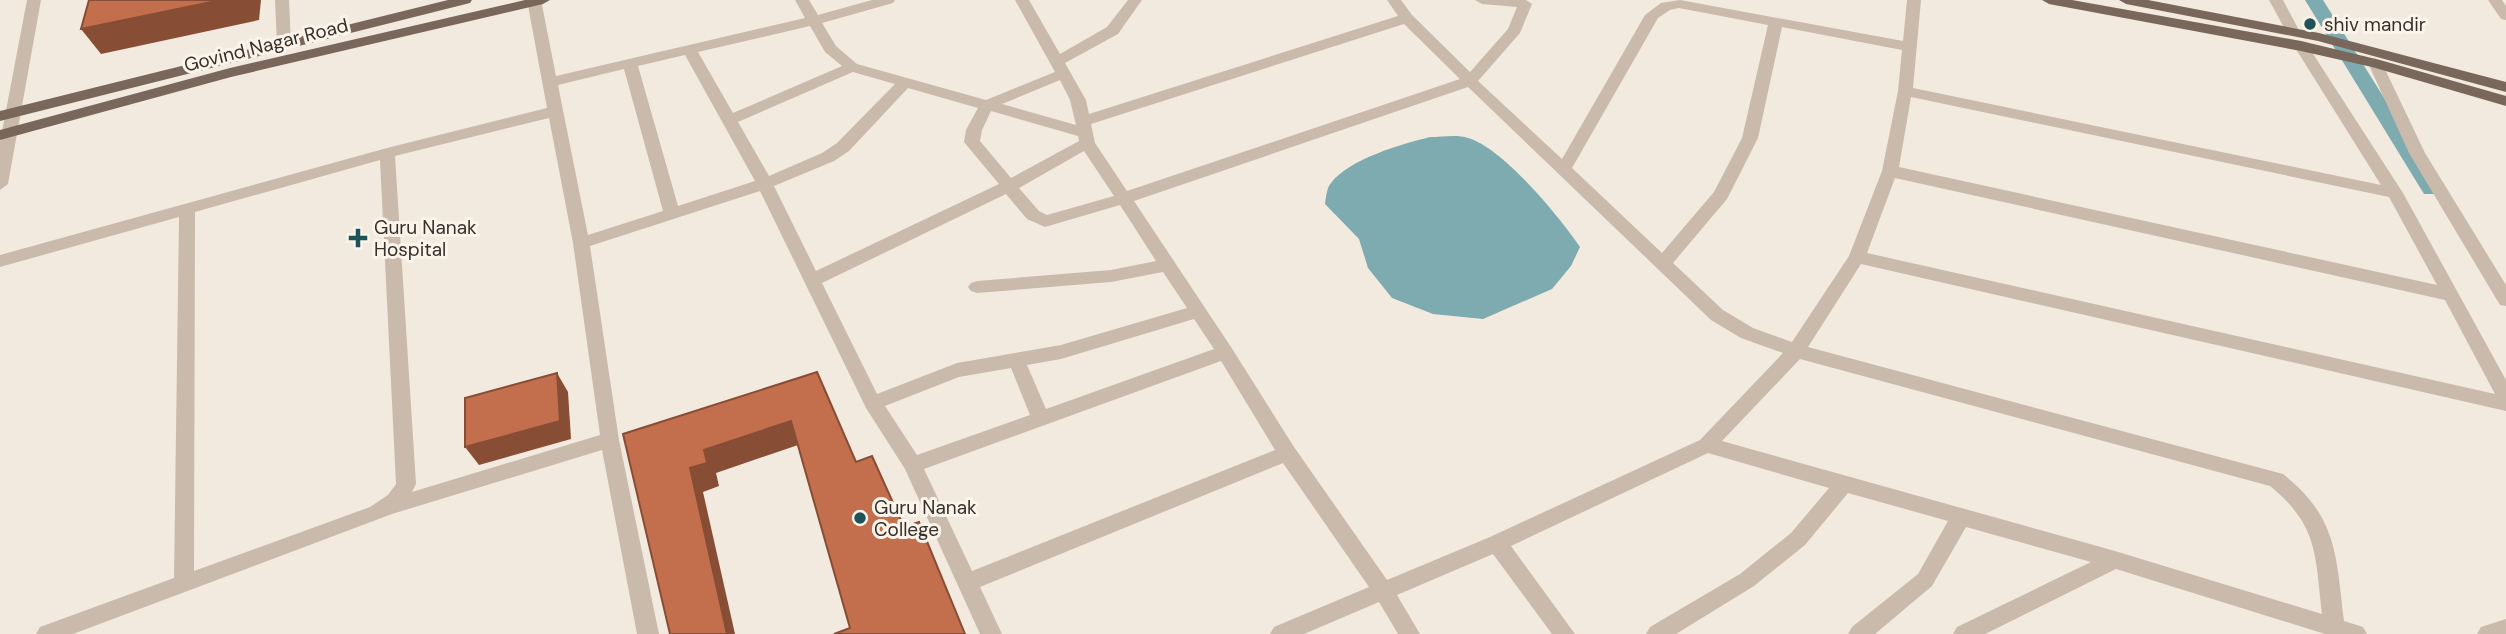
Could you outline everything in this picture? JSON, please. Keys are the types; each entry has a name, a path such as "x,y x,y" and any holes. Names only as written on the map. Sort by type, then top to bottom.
{"main road":[{"name":"Govind Nagar Road","path":"7,114 465,0"},
{"path":"2049,0 2297,39 2319,37 2506,87"},
{"path":"2126,0 2297,39 2328,52 2506,101"},
{"name":"Govind Nagar Road","path":"5,133 230,73 537,1"}],"street":[{"path":"0,184 7,114 34,0"},
{"path":"282,0 284,44"},
{"path":"802,0 830,49 852,67 1086,132"},
{"path":"550,82 690,51 888,0"},
{"path":"1022,0 1078,100 1086,132 1122,199 1169,265 1287,453 1384,592 1409,634"},
{"path":"1135,0 1124,21 1110,36 1060,67 987,106 974,130 972,142 1033,215 1045,221 1122,199 1470,81 1515,30 1525,4 1482,0"},
{"path":"1394,0 1407,18 1563,170 1717,315 1747,333 1796,351 2276,480 2306,504 2320,528 2334,626"},
{"path":"1281,634 1497,543 1707,445 1796,351 1857,257 1889,171 1905,91 1914,0"},
{"path":"2276,0 2297,39 2395,193 2506,397"},
{"path":"2494,0 2506,16"},
{"path":"537,1 582,243 610,440 648,634"},
{"path":"1563,170 1652,15 1666,6 1679,4 1911,47"},
{"path":"813,280 1009,186 1086,132 1407,18"},
{"path":"1663,264 1721,195 1750,138 1776,22"},
{"path":"690,51 765,184 873,403 913,465 991,634"},
{"path":"2370,62 2417,153 2506,300"},
{"path":"629,64 671,213"},
{"path":"730,120 852,67"},
{"path":"582,243 765,184 844,147 904,83"},
{"path":"1905,91 2395,193"},
{"path":"0,261 387,153 556,111"},
{"path":"387,153 406,484 390,507"},
{"path":"1889,171 2451,295"},
{"path":"184,584 187,210"},
{"path":"1857,257 2506,404"},
{"path":"977,287 1111,276 1169,265"},
{"path":"873,403 957,370 1061,352 1198,312"},
{"path":"913,465 1225,352"},
{"path":"1016,359 1041,418"},
{"path":"47,634 390,507 610,440"},
{"path":"1707,445 2115,560 2356,634"},
{"path":"966,583 1287,453"},
{"path":"1657,634 1747,580 1798,539 1845,483"},
{"path":"1858,634 1924,580 1962,516"},
{"path":"1497,543 1564,634"},
{"path":"1964,634 2115,560"},
{"path":"2488,634 2506,628"}],"water":[{"path":"1459,136 1482,144 1513,169 1559,218 1580,247 1571,266 1552,289 1483,319 1433,314 1392,298 1368,268 1359,239 1325,204 1327,192 1339,174 1363,160 1391,148 1430,137"}],"building":[{"path":"89,0 221,0 81,29"},
{"name":"Guru Nanak College","path":"817,372 856,462 872,456 904,527 919,522 965,634 834,634 850,628 791,421 704,450 707,463 690,468 727,634 670,634 623,434"},
{"path":"557,373 560,421 465,447 465,398"}],"waterway":[{"path":"2314,0 2431,189"}],"place":[{"name":"shiv mandir","path":"2310,24"},
{"name":"Guru Nanak Hospital","path":"358,238"},
{"name":"Guru Nanak College","path":"860,518"}]}
